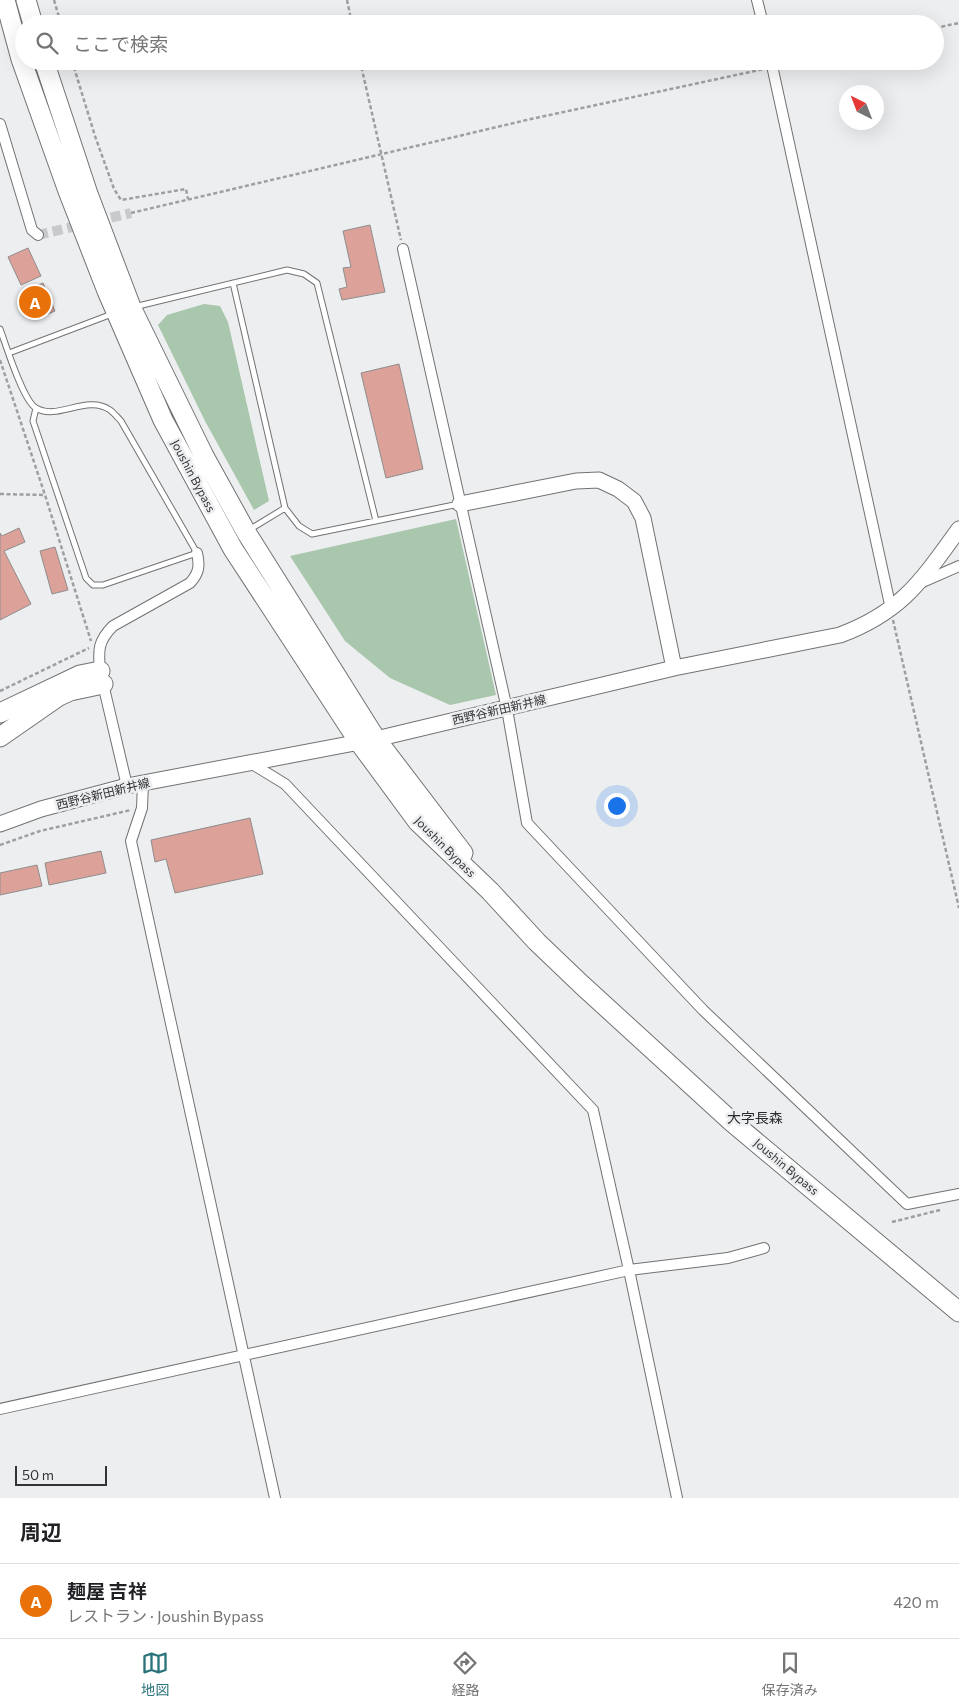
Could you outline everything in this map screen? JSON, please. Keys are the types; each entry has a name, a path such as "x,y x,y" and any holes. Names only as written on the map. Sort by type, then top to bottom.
{"highway":[{"name":"Joushin Bypass","path":"5,0 15,37"},
{"path":"26,0 30,15"},
{"name":"Joushin Bypass","path":"25,70 37,105 123,310 163,420 233,549 367,741"},
{"name":"Joushin Bypass","path":"47,70 91,203 123,310 246,532 367,741 418,822 490,891 544,948 732,1122 959,1312"},
{"path":"0,713 80,675 101,677"},
{"path":"0,738 60,696 101,677"}],"main road":[{"path":"460,504 576,481 599,480 618,489 634,501 643,518 674,668"},
{"name":"西野谷新田新井線","path":"0,824 41,809 127,786 367,741 674,668 840,635 863,626 891,609 918,585 959,529"}],"street":[{"path":"757,0 761,15"},
{"path":"773,70 891,609"},
{"path":"0,124 32,230 38,235"},
{"path":"403,249 507,708 527,823 703,1010 907,1204 959,1194"},
{"path":"127,786 101,677 98,654 100,643 113,626 190,583 198,574 200,564 197,553"},
{"path":"918,585 959,566"},
{"path":"249,762 285,784 593,1110 677,1498"},
{"path":"143,784 142,808 131,841 275,1498"},
{"path":"0,1409 629,1270 728,1258 764,1248"}],"lane":[{"path":"9,353 123,310 287,270 304,274 317,283 376,521"},
{"path":"233,283 285,508 299,526 312,534 460,504"},
{"path":"0,329 27,398 36,408 48,412 85,405 98,405 110,410 121,421 197,553 103,585 93,585 86,578 33,421 36,408"},
{"path":"246,532 285,508"}],"path":[{"path":"54,0 58,15"},
{"path":"347,0 350,15"},
{"path":"944,26 959,24"},
{"path":"75,70 95,136 114,190 120,200 186,189 188,199"},
{"path":"362,70 403,249"},
{"path":"131,213 746,70"},
{"path":"0,360 93,647 0,691"},
{"path":"0,494 45,495"},
{"path":"891,609 959,908"},
{"path":"0,845 40,831 142,808"},
{"path":"892,1222 940,1210"}],"green space":[{"path":"204,304 220,306 228,322 269,501 254,510 205,421 158,325 167,315"},
{"path":"456,519 496,695 450,705 390,678 345,641 290,556"}],"building":[{"path":"370,225 385,292 342,300 339,289 347,287 343,268 351,267 343,231"},
{"path":"28,248 41,276 21,285 8,257"},
{"path":"43,283 55,311 38,318 26,291"},
{"path":"399,364 423,469 386,478 361,373"},
{"path":"19,528 25,542 4,551 31,604 0,620 0,533 2,536"},
{"path":"55,547 68,590 52,594 40,551"},
{"path":"250,818 263,874 175,893 166,859 155,862 151,840"},
{"path":"101,851 106,873 49,885 45,863"},
{"path":"37,865 42,886 0,895 0,873"}],"tunnel":[{"path":"38,235 131,213"}],"place":[{"name":"麺屋 吉祥","path":"35,302"}],"district":[{"name":"大字長森","path":"755,1118"}]}
